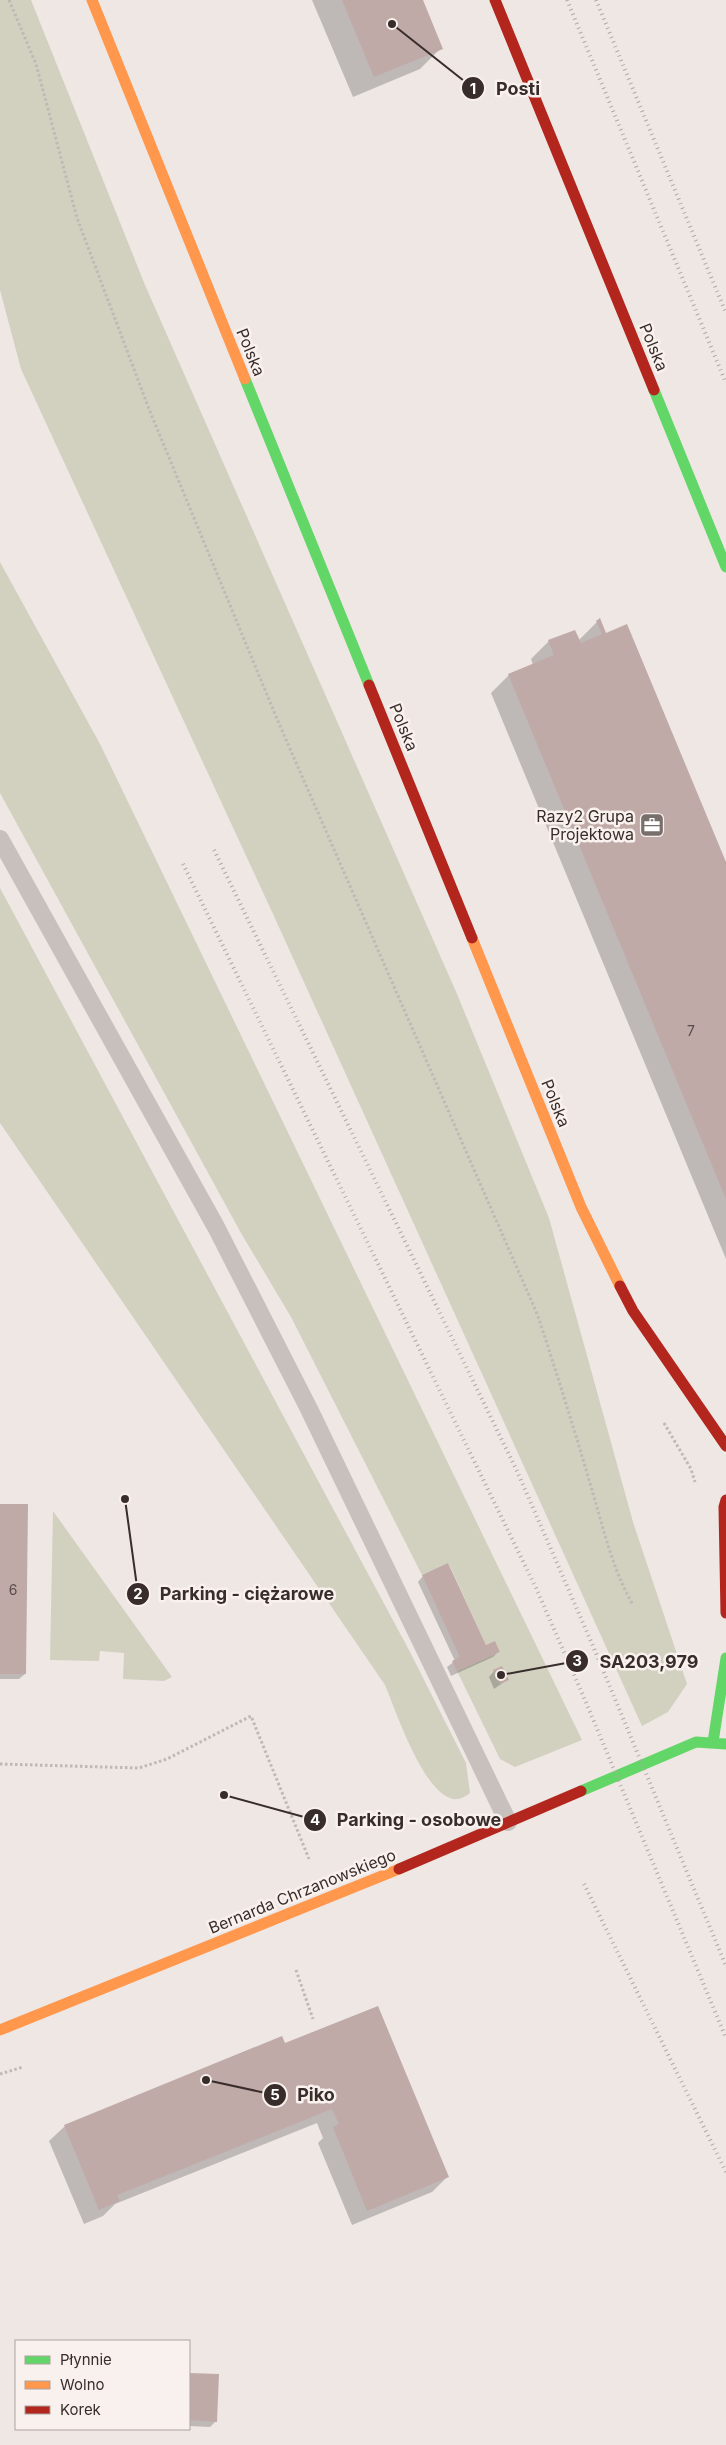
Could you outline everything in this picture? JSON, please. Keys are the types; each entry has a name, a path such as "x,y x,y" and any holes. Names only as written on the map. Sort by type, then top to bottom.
{"main road":[{"name":"Polska","path":"92,0 581,1207 633,1311 726,1446"},
{"name":"Polska","path":"495,0 726,567"},
{"path":"726,1500 724,1507 726,1613"},
{"path":"713,1742 726,1658"},
{"name":"Bernarda Chrzanowskiego","path":"0,2030 202,1950 696,1742 726,1744"}],"lane":[{"path":"0,839 229,1251 313,1417 508,1822"}],"path":[{"path":"9,0 36,64 76,218 149,409 277,719 538,1316 567,1404 606,1538 623,1587 633,1605"},
{"path":"0,1764 139,1768 167,1759 251,1716 309,1859"},
{"path":"296,1970 313,2018"},
{"path":"0,2074 23,2067"}],"green space":[{"path":"0,0 31,0 145,285 457,994 549,1218 633,1522 687,1684 668,1712 642,1726 273,914 21,369 0,290"},
{"path":"0,562 100,744 582,1740 515,1767 500,1759 457,1671 500,1652 495,1642 486,1645 449,1564 422,1575 291,1317 241,1233 0,793"},
{"path":"0,888 410,1652 466,1763 470,1793 464,1797 453,1799 442,1793 431,1782 412,1750 385,1685 0,1123"},
{"path":"53,1511 172,1677 164,1681 123,1679 124,1653 100,1651 99,1661 50,1660"}],"building":[{"path":"342,0 423,0 443,49 374,77"},
{"path":"600,618 606,633 627,624 726,862 726,1199 508,674 554,655 548,640 575,630 581,643 602,634 596,621"},
{"path":"0,1504 28,1504 26,1674 0,1674"},
{"path":"448,1563 486,1645 495,1641 500,1652 457,1671 452,1661 460,1657 422,1575"},
{"path":"502,1666 509,1680 500,1684 493,1670"},
{"path":"378,2006 449,2177 367,2211 333,2127 339,2124 332,2109 117,2195 120,2201 99,2210 64,2125 282,2036 285,2043"},
{"path":"190,2373 219,2374 217,2422 190,2420"}],"railway":[{"path":"567,0 726,383"},
{"path":"596,0 726,313"},
{"path":"214,850 517,1471 593,1646 726,1966"},
{"path":"183,864 536,1588 585,1700 726,2038"},
{"path":"584,1884 726,2172"}],"traffic: fast":[{"path":"245,379 369,685"},
{"path":"654,390 726,567"},
{"path":"713,1742 726,1658"},
{"path":"581,1791 696,1742 726,1744"}],"traffic: slow":[{"path":"92,0 245,379"},
{"path":"472,938 581,1207 620,1286"},
{"path":"0,2030 399,1869"}],"traffic: jam":[{"path":"495,0 654,390"},
{"path":"369,685 472,938"},
{"path":"620,1286 633,1311 726,1446"},
{"path":"726,1500 724,1507 726,1613"},
{"path":"399,1869 581,1791"}],"place":[{"name":"Posti","path":"392,24"},
{"name":"Razy2 Grupa Projektowa","path":"652,825"},
{"name":"Parking - ciężarowe","path":"125,1499"},
{"name":"SA203,979","path":"501,1675"},
{"name":"Parking - osobowe","path":"224,1795"},
{"name":"Piko","path":"206,2080"}]}
